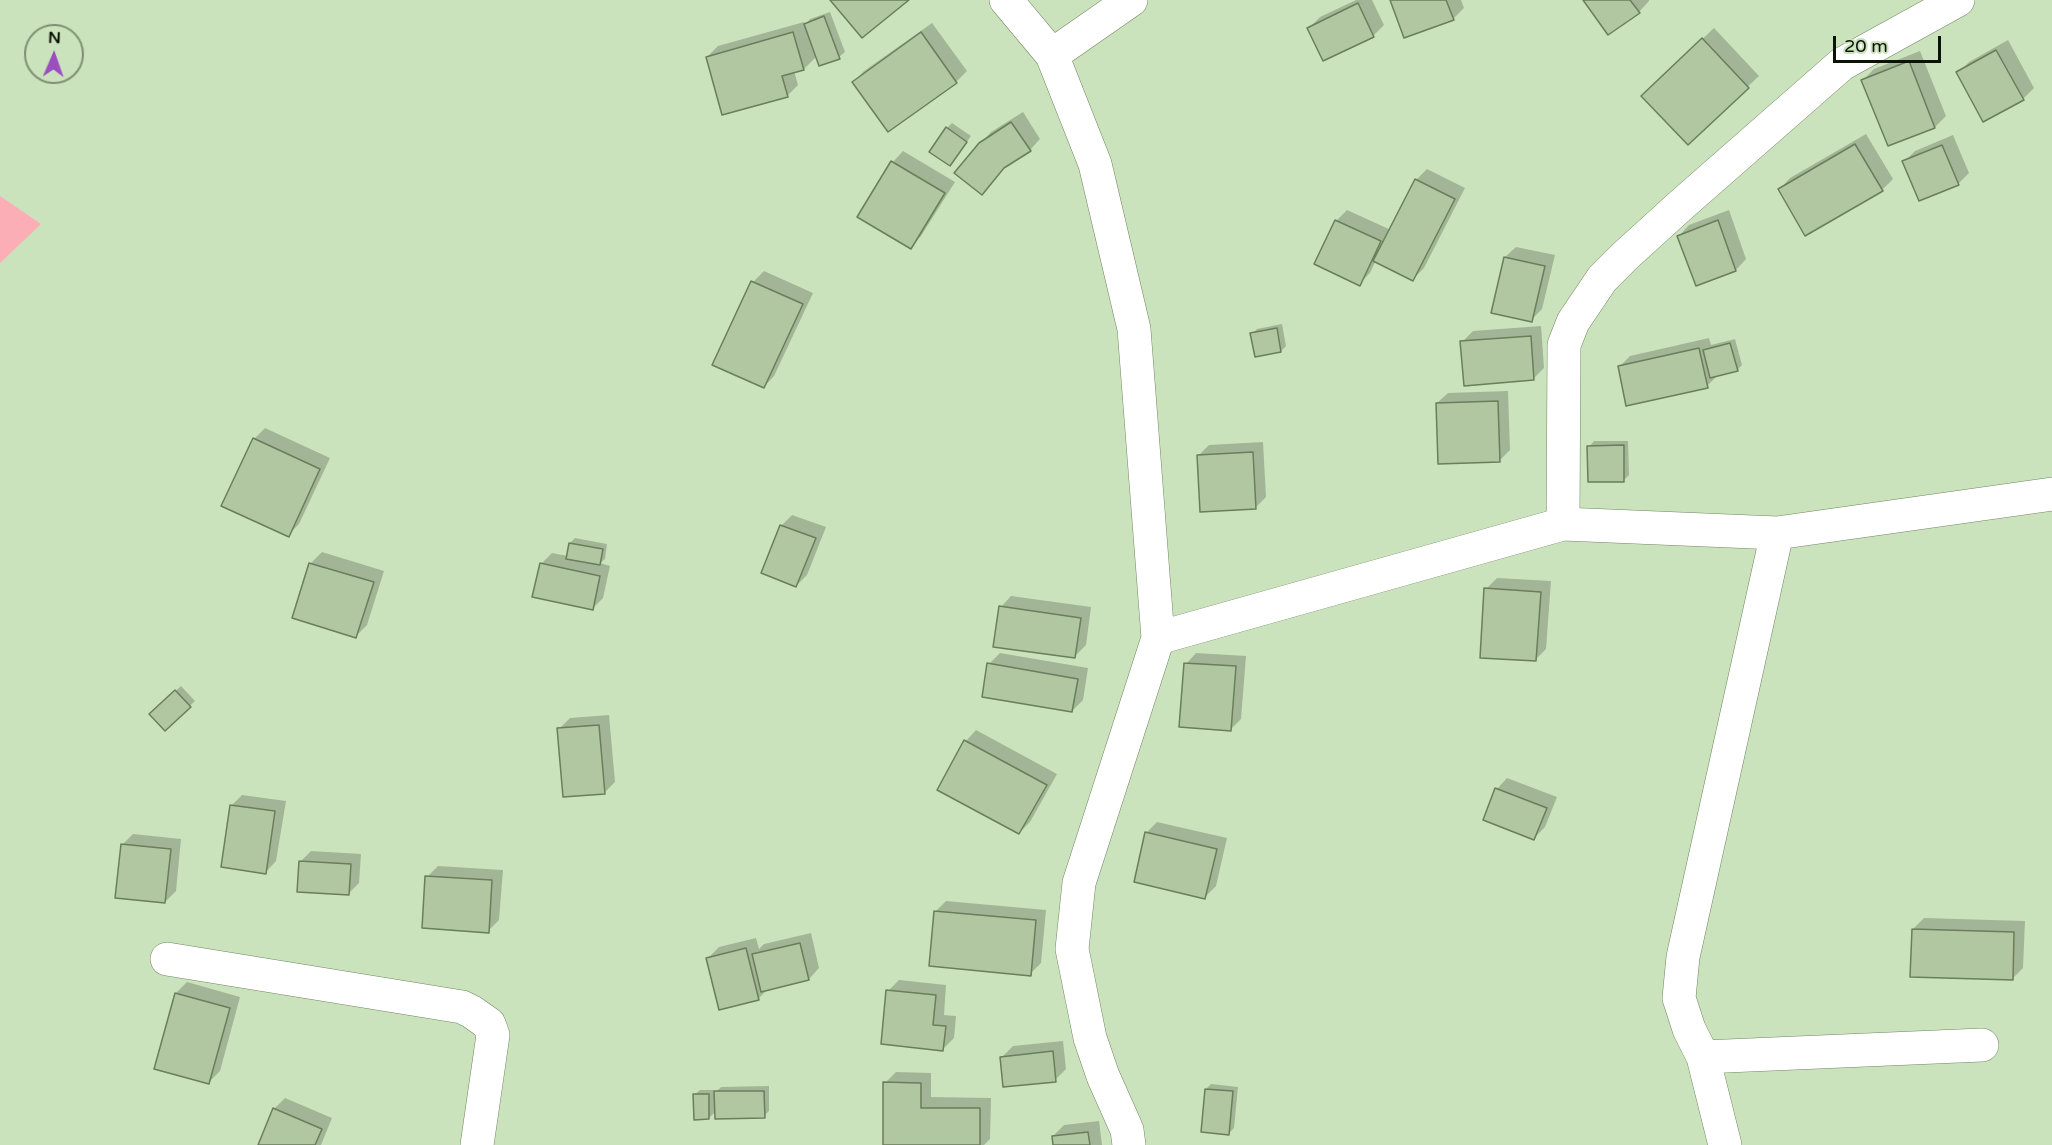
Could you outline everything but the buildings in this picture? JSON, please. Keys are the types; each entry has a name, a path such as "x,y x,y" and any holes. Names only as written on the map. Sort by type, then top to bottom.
{"street":[{"path":"1006,0 1052,54 1095,164 1134,329 1158,638 1079,884 1072,949 1090,1038 1103,1076 1127,1130 1129,1145"},
{"path":"1052,54 1131,0"},
{"path":"1563,524 1564,345 1574,322 1602,279 1625,255 1842,64 1958,0"},
{"path":"1158,638 1563,524 1777,533 2052,494"},
{"path":"1725,1145 1703,1057 1689,1029 1679,998 1683,957 1777,533"},
{"path":"167,959 462,1007 472,1012 489,1024 493,1035 477,1145"},
{"path":"1703,1057 1982,1046"}],"shaded area":[{"path":"0,196 41,224 0,263"}]}
